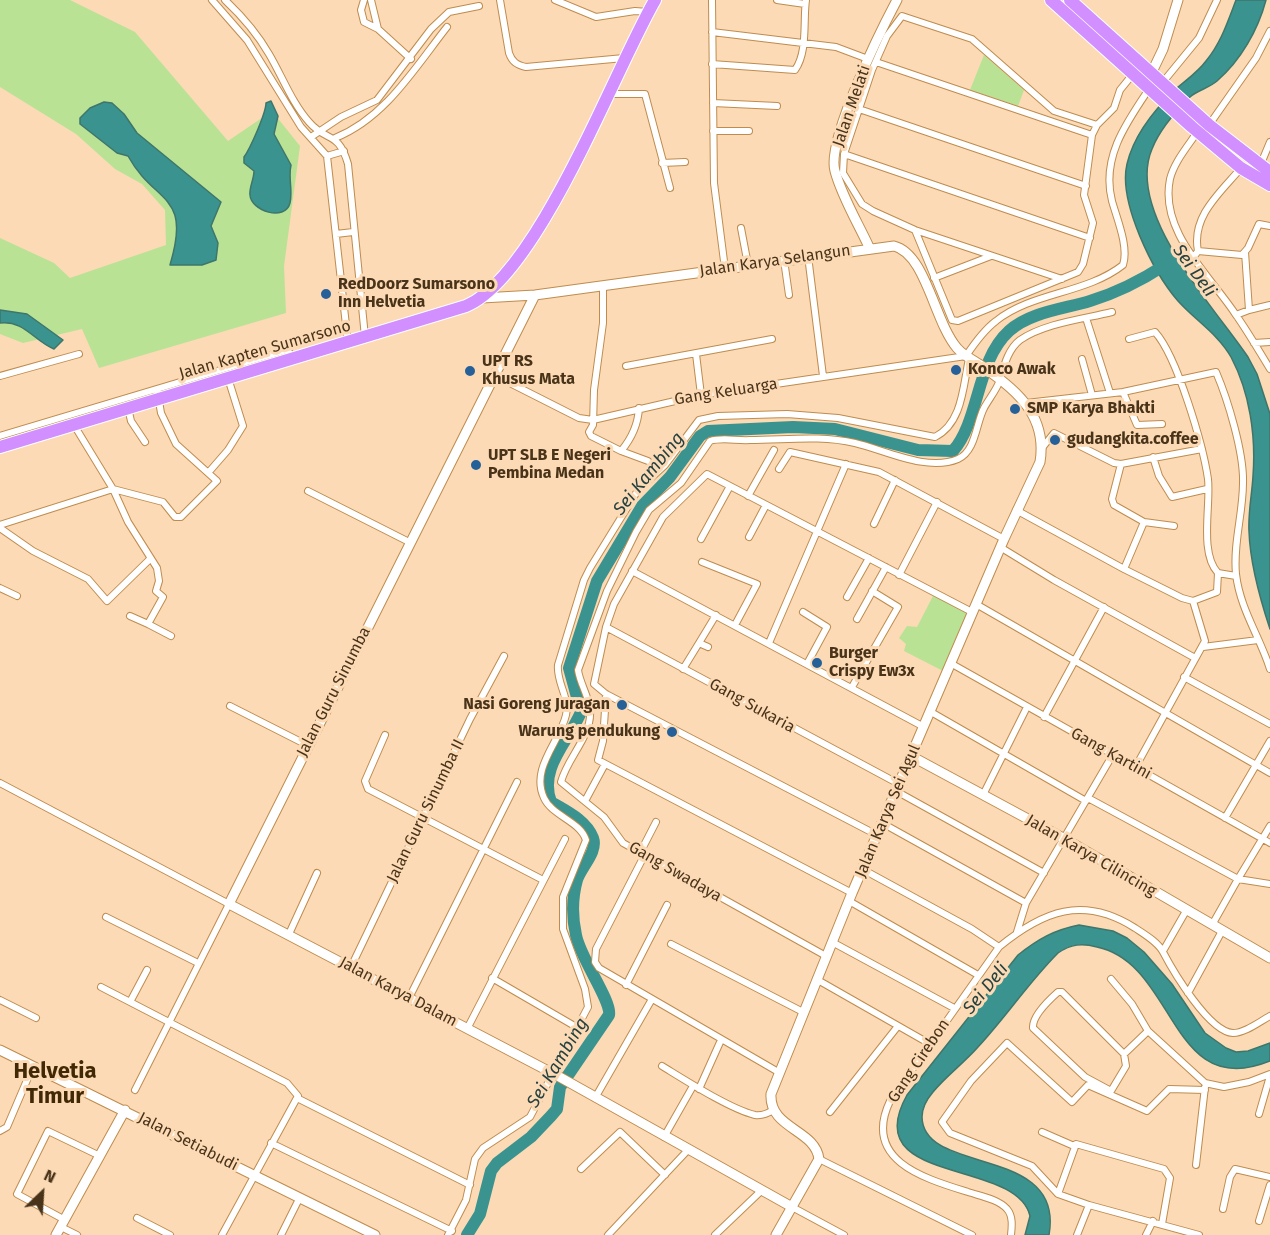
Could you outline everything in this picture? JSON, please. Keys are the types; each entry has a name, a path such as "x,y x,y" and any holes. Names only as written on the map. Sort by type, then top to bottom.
{"highway":[{"name":"Jalan Kapten Sumarsono","path":"7,441 74,425 128,408 158,394 228,374 294,360 365,339 466,306 482,298 528,243 554,202 655,0"},
{"path":"1051,0 1154,91 1265,169"},
{"path":"1070,0 1166,84 1201,126 1241,168 1270,185"}],"street":[{"path":"212,0 247,40 300,127 327,156 348,343"},
{"path":"225,0 256,34 301,111 321,133 335,138 344,151 348,164 365,339"},
{"path":"364,0 361,10 364,22 378,29 411,59"},
{"path":"371,0 378,29"},
{"path":"500,0 511,59 521,66 624,58"},
{"path":"555,0 596,17 635,11 648,12"},
{"path":"573,8 577,0"},
{"path":"712,0 716,214 725,269"},
{"path":"712,64 795,70 803,42 805,2 777,0"},
{"name":"Jalan Melati","path":"868,247 834,170 841,133 897,0"},
{"path":"1152,72 1163,49 1178,0"},
{"path":"1166,84 1199,38 1217,0"},
{"path":"311,137 321,133 342,117 377,100 411,59 431,29 449,12 479,6"},
{"path":"1062,279 915,230 862,204 843,173 844,154 872,61 898,19 907,17 972,39 1054,111 1097,125"},
{"path":"335,138 354,130 377,113 447,27"},
{"path":"1270,30 1256,58 1201,126 1174,168 1170,181 1171,202 1176,225 1194,258 1236,315 1270,369"},
{"path":"712,32 838,48 1092,135"},
{"path":"915,230 949,316 958,321 1078,272 1083,264 1093,223 1084,195 1092,135 1097,125 1114,108 1120,90 1133,74"},
{"path":"271,1143 450,1233 466,1200 471,1171 479,1153 483,1148 528,1120 588,1007 588,999 563,929 563,897 586,840 582,831 545,801 541,778 548,754 567,713 558,679 558,665 584,580 638,490 665,465 699,420 718,416 787,414 838,418 935,437 942,434 962,401 970,359 994,321 1012,310 1103,277 1117,269 1124,261 1110,188 1111,157 1117,141 1154,91"},
{"path":"607,94 645,94 670,188"},
{"path":"713,102 777,106"},
{"path":"859,109 1086,186"},
{"path":"713,130 749,131"},
{"path":"1265,169 1270,142"},
{"path":"327,156 344,151"},
{"path":"844,154 1090,238"},
{"path":"662,163 685,162"},
{"path":"1194,258 1198,251 1197,240 1206,209 1241,168"},
{"path":"1250,310 1245,252 1259,224 1270,225"},
{"path":"741,228 748,265"},
{"path":"336,234 353,232"},
{"name":"Jalan Karya Selangun","path":"482,298 535,295 868,247 894,246 909,254 920,268 938,317 957,348 999,379"},
{"path":"1198,251 1239,255 1245,252"},
{"path":"808,256 823,376"},
{"path":"934,278 991,256"},
{"path":"784,259 789,295"},
{"path":"603,286 603,323 593,425 589,432 591,436 621,451 648,461"},
{"name":"Jalan Guru Sinumba","path":"135,1090 535,295"},
{"path":"1236,315 1270,305"},
{"path":"1041,449 1037,426 1026,403 1016,390 999,379 1004,363 1021,340 1054,327 1112,312"},
{"path":"1086,318 1110,393"},
{"path":"1016,510 1182,598 1193,601 1216,592 1218,573 1208,556 1208,489 1202,449 1179,379 1155,332 1129,339"},
{"path":"626,366 772,339"},
{"path":"1254,343 1270,342"},
{"path":"0,376 79,354"},
{"path":"696,354 701,395"},
{"name":"Gang Keluarga","path":"593,420 701,395 823,376 970,359"},
{"path":"1082,359 1092,395"},
{"path":"1026,403 1123,392 1215,371 1228,406 1243,471 1241,504 1235,540 1236,576 1247,617 1270,669"},
{"path":"208,473 242,428 228,374"},
{"path":"496,376 579,418 593,420"},
{"name":"Gang Swadaya","path":"826,956 623,843 604,818 561,782 588,727 590,713 578,670 614,574 649,510 681,483 710,441 791,438 835,440 917,460 948,462 960,458 967,452 982,413 999,379"},
{"path":"1123,392 1137,425 1162,424"},
{"path":"0,436 7,441 158,394 168,430 176,444 216,482 178,519 164,502 113,489 0,527"},
{"path":"128,408 131,421 145,442"},
{"path":"621,451 630,440 638,422 639,408"},
{"path":"74,425 113,489 128,522 160,575 156,591 163,597 148,624"},
{"path":"1041,449 1054,433 1113,463 1121,464 1202,449"},
{"name":"Jalan Karya Sei Agul","path":"773,1110 771,1094 816,979 1016,510 1040,462 1041,449"},
{"path":"748,496 774,450"},
{"path":"779,469 790,452 866,468 895,480 937,502 1104,608 1195,658"},
{"path":"1153,457 1159,476 1172,497 1208,489"},
{"path":"769,643 846,464"},
{"path":"1121,464 1112,502 1144,522 1174,526"},
{"path":"877,835 606,694 593,683 599,668 606,627 614,604 668,511 702,477 711,476 899,575 974,608 1270,773"},
{"path":"874,524 895,480"},
{"path":"701,539 730,486"},
{"path":"308,491 411,543"},
{"path":"899,575 937,502"},
{"path":"749,537 766,505"},
{"path":"1124,569 1144,522"},
{"path":"0,527 33,551 88,579 107,602 150,559"},
{"path":"847,597 869,558"},
{"path":"702,562 757,584 735,625"},
{"path":"857,619 886,567"},
{"path":"632,571 852,687 924,728"},
{"path":"1218,573 1236,576"},
{"path":"0,588 17,596"},
{"path":"852,687 898,607 872,591"},
{"path":"1134,768 1184,676 1203,647 1205,634 1193,601"},
{"path":"1044,717 1104,608"},
{"path":"803,612 828,627 807,664"},
{"path":"683,669 716,615"},
{"path":"130,616 171,636"},
{"name":"Gang Sukaria","path":"606,627 897,787 1044,873"},
{"path":"1203,647 1258,640"},
{"path":"699,643 708,647"},
{"name":"Jalan Guru Sinumba II","path":"351,967 470,719 504,656"},
{"name":"Gang Kartini","path":"952,664 1270,843"},
{"path":"1184,676 1270,724"},
{"path":"606,694 603,741 598,758 851,897 978,975"},
{"path":"230,706 307,745"},
{"path":"983,795 1027,707"},
{"path":"931,712 1002,754 1238,879 1270,884"},
{"path":"385,735 365,785 370,790 543,880"},
{"path":"1225,818 1254,764 1270,741"},
{"name":"Jalan Karya Cilincing","path":"911,756 1065,839 1270,958"},
{"path":"1017,932 1026,903 1112,756"},
{"path":"585,801 606,764"},
{"path":"409,998 517,782"},
{"name":"Jalan Karya Dalam","path":"0,783 554,1074 687,1151 792,1207"},
{"path":"656,822 596,949 595,962 599,968 626,985 780,1073"},
{"path":"882,823 1026,903"},
{"path":"1212,925 1270,826"},
{"path":"467,1029 565,839"},
{"path":"862,869 972,929 999,947"},
{"path":"289,934 317,873"},
{"path":"626,985 667,905"},
{"name":"Gang Cirebon","path":"1011,1234 1011,1217 1006,1208 988,1198 925,1177 892,1157 883,1143 882,1121 886,1108 999,947 1017,932 1056,912 1075,908 1104,912 1147,936 1162,951 1188,993 1222,1030 1239,1031 1270,1016"},
{"path":"1162,951 1186,911"},
{"path":"106,917 198,963"},
{"path":"1188,993 1222,931"},
{"path":"832,942 954,1008"},
{"path":"670,944 803,1012"},
{"path":"130,1002 147,970"},
{"path":"492,978 578,1029"},
{"path":"816,979 930,1044"},
{"path":"1111,979 1132,1004 1148,1031 1205,1087"},
{"path":"101,987 287,1083 297,1098 470,1185"},
{"path":"1062,992 1124,1054 1126,1065 1111,1091 1085,1077 1034,1028 1034,1020 1052,997 1062,992"},
{"path":"595,1098 652,999"},
{"path":"0,1000 36,1018"},
{"path":"830,1112 898,1026"},
{"path":"1124,1054 1148,1031"},
{"path":"664,1137 696,1087 721,1040"},
{"path":"1199,1235 1089,1205 1058,1194 1032,1166 950,1133 943,1127 945,1117 971,1081 1007,1043 1018,1050 1072,1102 1088,1085 1147,1111 1169,1089 1224,1087 1270,1075"},
{"name":"Jalan Setiabudi","path":"0,1050 375,1235"},
{"path":"0,1131 7,1127 33,1066"},
{"path":"662,1066 696,1087 756,1115 765,1115 773,1110 780,1119 810,1141 818,1151 819,1159 776,1235"},
{"path":"1259,1114 1270,1075"},
{"path":"1196,1165 1205,1087"},
{"path":"222,1235 297,1098"},
{"path":"61,1227 125,1110"},
{"path":"77,1235 61,1227 18,1194 48,1131 100,1156"},
{"path":"581,1169 620,1132 665,1175"},
{"path":"1042,1132 1074,1146 1079,1144 1164,1169 1170,1178 1162,1224"},
{"path":"1058,1194 1074,1146"},
{"path":"608,1235 687,1151"},
{"path":"819,1159 972,1235"},
{"path":"1222,1209 1230,1177 1235,1169 1270,1177"},
{"path":"1259,1221 1270,1185"},
{"path":"715,1235 761,1191"},
{"path":"281,1235 299,1198"},
{"path":"1077,1235 1089,1205"},
{"path":"792,1207 844,1235"},
{"path":"136,1218 170,1235"},
{"path":"1146,1235 1153,1221"}],"green space":[{"path":"0,0 70,0 135,32 228,141 272,111 300,146 284,266 286,313 99,368 82,329 23,343 0,334 0,238 54,263 70,278 166,245 165,210 142,184 115,169 76,134 0,87"},
{"path":"984,55 1024,90 1018,106 970,90"},
{"path":"933,596 970,613 945,672 904,651 906,644 899,638 907,626 917,627"}],"water":[{"path":"1236,0 1266,0 1253,33 1241,54 1226,73 1190,97 1168,122 1152,149 1147,174 1151,201 1162,230 1196,286 1248,357 1257,374 1270,414 1270,629 1251,555 1249,517 1254,446 1243,385 1226,349 1178,301 1158,273 1133,216 1126,180 1130,153 1140,132 1160,105 1199,69 1211,54 1224,32"},
{"path":"271,101 278,116 274,134 291,165 290,203 287,209 275,213 262,210 252,201 250,192 254,171 244,163 244,157 257,131 266,103"},
{"path":"104,102 112,103 124,114 137,133 221,202 211,226 218,243 216,260 202,265 170,265 176,241 177,224 167,201 138,172 128,156 117,153 80,124 80,118 90,108"},
{"path":"0,310 27,314 63,340 54,349 16,325 0,323"},
{"path":"1079,925 1113,931 1127,938 1144,952 1172,984 1205,1033 1226,1048 1236,1052 1248,1051 1270,1043 1270,1061 1237,1069 1212,1063 1192,1047 1144,978 1123,958 1086,945 1072,946 1058,953 978,1047 933,1092 922,1114 928,1135 945,1148 1016,1173 1036,1186 1048,1206 1049,1235 1025,1235 1030,1216 1019,1198 998,1185 920,1158 903,1144 897,1124 907,1095 1018,955 1047,936"}],"waterway":[{"name":"Sei Kambing","path":"467,1235 480,1214 491,1171 497,1163 531,1137 557,1109 560,1087 609,1015 606,1000 583,955 574,921 575,887 593,849 593,838 581,821 551,802 548,790 552,766 581,712 569,668 597,581 642,506 670,477 700,436 708,431 793,427 835,429 918,450 953,451 968,423 990,358 998,343 1009,331 1037,315 1090,301 1119,290 1165,265"}],"place":[{"name":"RedDoorz Sumarsono Inn Helvetia","path":"326,294"},
{"name":"Konco Awak","path":"956,370"},
{"name":"UPT RS Khusus Mata","path":"470,371"},
{"name":"SMP Karya Bhakti","path":"1015,409"},
{"name":"gudangkita.coffee","path":"1055,440"},
{"name":"UPT SLB E Negeri Pembina Medan","path":"476,465"},
{"name":"Burger Crispy Ew3x","path":"817,663"},
{"name":"Nasi Goreng Juragan","path":"622,705"},
{"name":"Warung pendukung","path":"672,732"}],"district":[{"name":"Helvetia Timur","path":"55,1084"}],"water label":[{"name":"Sei Deli","path":"1194,271"},
{"name":"Sei Deli","path":"986,989"}]}
